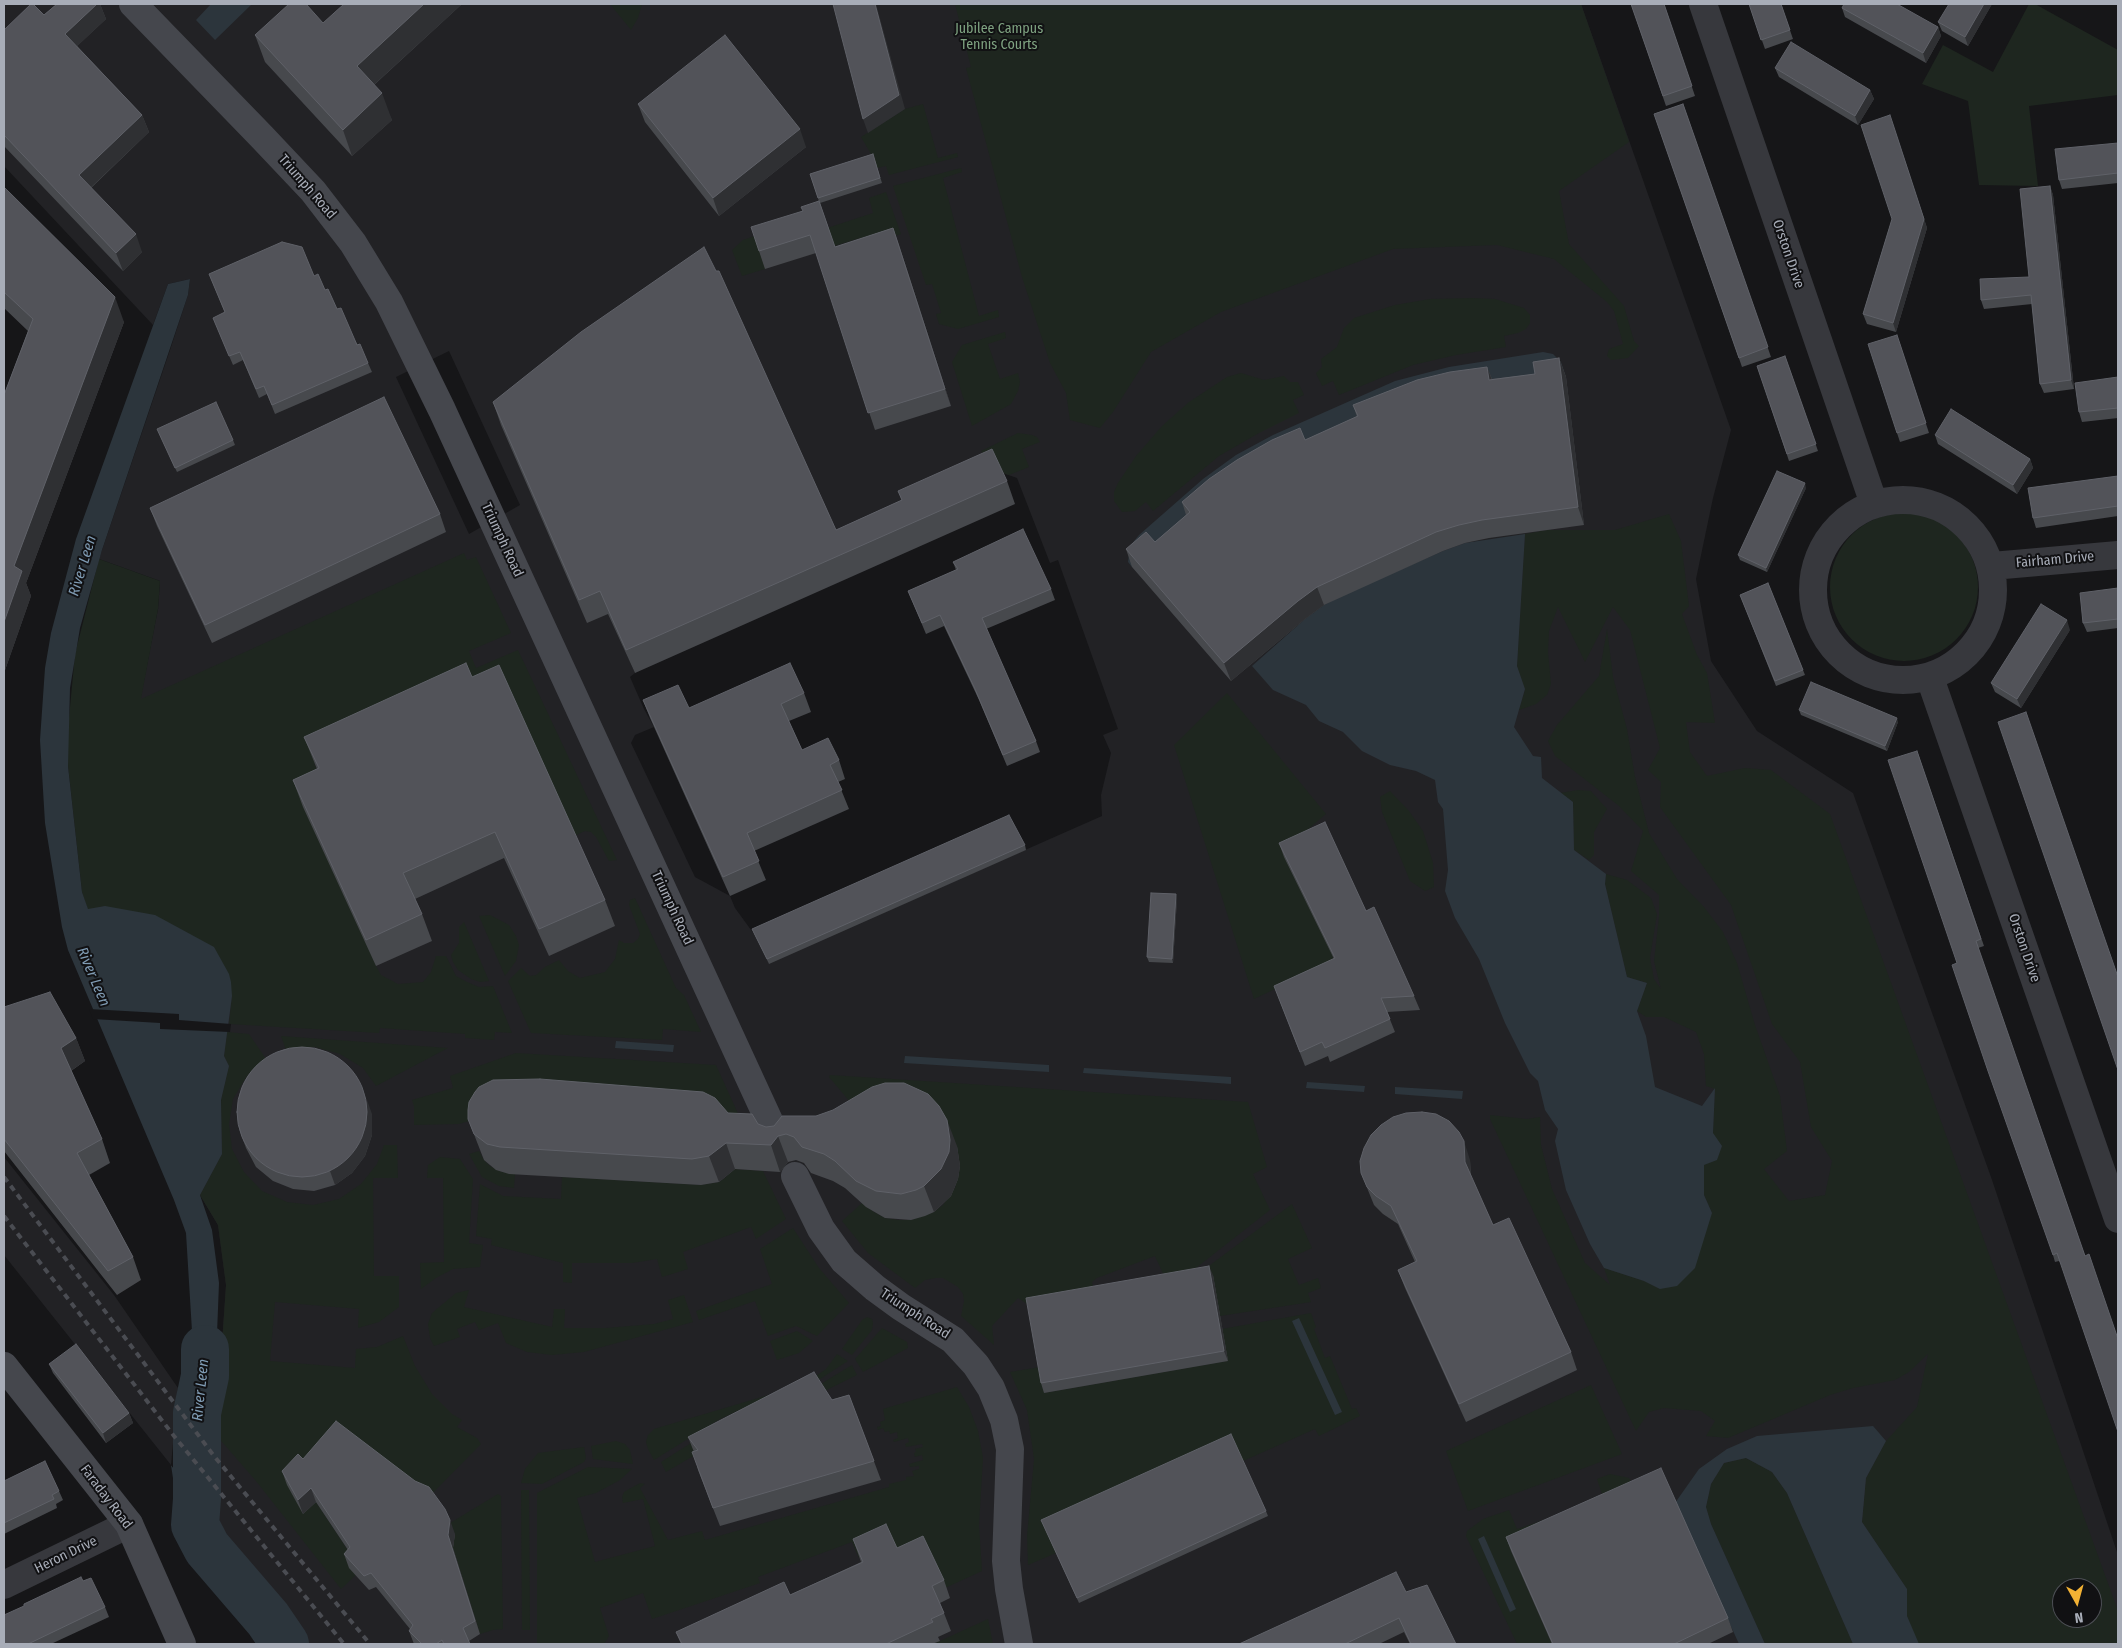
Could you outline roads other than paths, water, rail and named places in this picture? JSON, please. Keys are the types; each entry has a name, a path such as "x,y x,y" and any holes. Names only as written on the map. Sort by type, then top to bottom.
{"street":[{"name":"Triumph Road","path":"133,4 313,191 353,244 389,302 438,402 777,1138"},
{"name":"Orston Drive","path":"1703,4 1874,504"},
{"path":"1905,499 1938,506 1965,523 1986,550 1992,566 1991,616 1977,645 1930,678 1915,681 1892,680 1861,671 1837,652 1819,626 1812,593 1817,562 1831,536 1854,514 1874,504 1905,499"},
{"name":"Fairham Drive","path":"1992,566 2118,555"},
{"name":"Orston Drive","path":"1930,678 2118,1219"},
{"name":"Triumph Road","path":"795,1176 820,1229 844,1261 875,1288 901,1307 953,1340 976,1364 991,1388 1004,1420 1010,1449 1006,1561 1019,1644"},
{"name":"Faraday Road","path":"4,1366 129,1524 182,1644"},
{"name":"Heron Drive","path":"4,1585 129,1524"}],"water":[{"path":"211,4 252,4 215,40 196,20"},
{"path":"190,279 188,295 102,550 80,628 70,688 68,766 82,892 88,909 105,906 155,915 214,947 229,974 231,982 232,996 224,1056 229,1066 221,1100 222,1154 200,1195 212,1230 219,1283 214,1410 217,1421 216,1435 178,1388 193,1374 194,1364 186,1233 174,1200 68,950 62,927 45,823 40,740 45,668 51,633 76,539 168,284"},
{"path":"1543,352 1553,354 1561,362 1566,377 1494,385 1132,567 1128,562 1130,546 1139,535 1203,479 1236,455 1273,435 1395,381 1449,367"},
{"path":"1525,534 1517,666 1525,689 1514,727 1533,756 1541,757 1542,778 1573,802 1574,850 1606,874 1605,884 1627,977 1647,983 1637,1011 1646,1036 1655,1087 1702,1106 1715,1088 1713,1133 1722,1146 1717,1160 1704,1165 1704,1195 1712,1213 1695,1268 1677,1286 1660,1289 1644,1281 1604,1268 1590,1244 1566,1190 1555,1141 1558,1129 1545,1110 1538,1081 1530,1073 1505,1023 1479,959 1455,918 1445,891 1448,870 1443,809 1438,802 1435,780 1416,771 1390,765 1362,751 1343,732 1319,721 1306,705 1273,690 1252,666 1305,619 1324,605 1345,594 1465,543"},
{"path":"616,1041 674,1045 673,1052 615,1048"},
{"path":"905,1056 1049,1065 1049,1072 904,1063"},
{"path":"1084,1068 1231,1077 1231,1084 1083,1073"},
{"path":"1307,1082 1365,1086 1364,1092 1306,1088"},
{"path":"1395,1087 1463,1091 1462,1099 1395,1094"},
{"path":"1299,1318 1342,1412 1335,1415 1292,1321"},
{"path":"1873,1426 1886,1441 1866,1478 1862,1522 1907,1589 1907,1616 1919,1644 1853,1644 1787,1493 1772,1472 1746,1458 1724,1463 1711,1484 1706,1507 1711,1524 1765,1644 1739,1644 1675,1503 1699,1469 1727,1449 1757,1436"},
{"path":"171,1465 212,1518 214,1536 299,1644 267,1644 200,1559 179,1518"},
{"path":"1484,1536 1516,1609 1510,1612 1478,1539"}],"waterway":[{"name":"River Leen","path":"205,1349 205,1376 197,1413 197,1499 195,1525 207,1548 268,1619 285,1644"}],"railway":[{"path":"4,1177 214,1456 370,1644"},
{"path":"4,1216 174,1436 344,1644"}],"park label":[{"name":"Jubilee Campus Tennis Courts","path":"999,38"}]}
